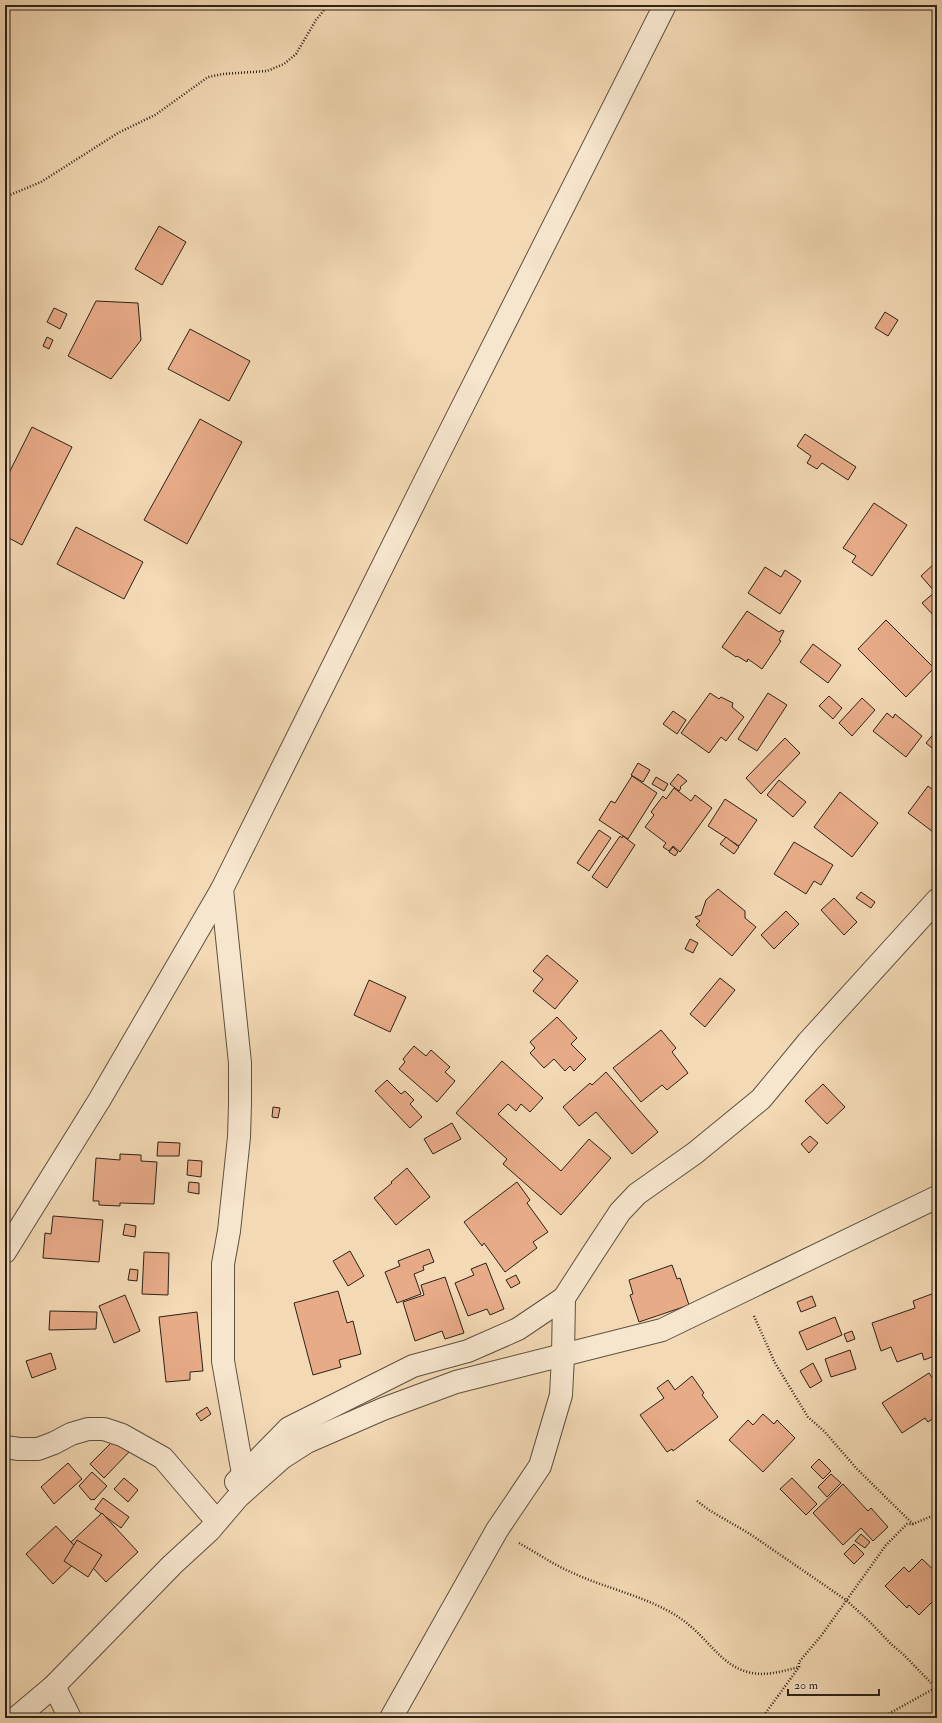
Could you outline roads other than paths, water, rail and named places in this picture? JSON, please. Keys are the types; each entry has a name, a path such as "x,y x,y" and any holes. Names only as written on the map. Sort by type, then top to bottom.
{"street":[{"path":"5,1252 100,1099 222,889 404,523 665,5"},
{"path":"222,889 240,1063 239,1137 229,1231 223,1264 223,1361 243,1474"},
{"path":"172,1565 209,1512 243,1474 289,1428 414,1366 468,1351 518,1329 564,1298 620,1212 637,1194 696,1153 761,1099 808,1042 937,900"},
{"path":"16,1718 54,1686 172,1565 208,1531 238,1497 282,1458 308,1442 383,1409 456,1382 662,1330 937,1197"},
{"path":"391,1718 497,1530 540,1466 560,1396 563,1356 564,1298"},
{"path":"5,1447 38,1449 71,1434 88,1429 104,1429 122,1435 163,1458 209,1512"},
{"path":"54,1686 70,1718"}]}
